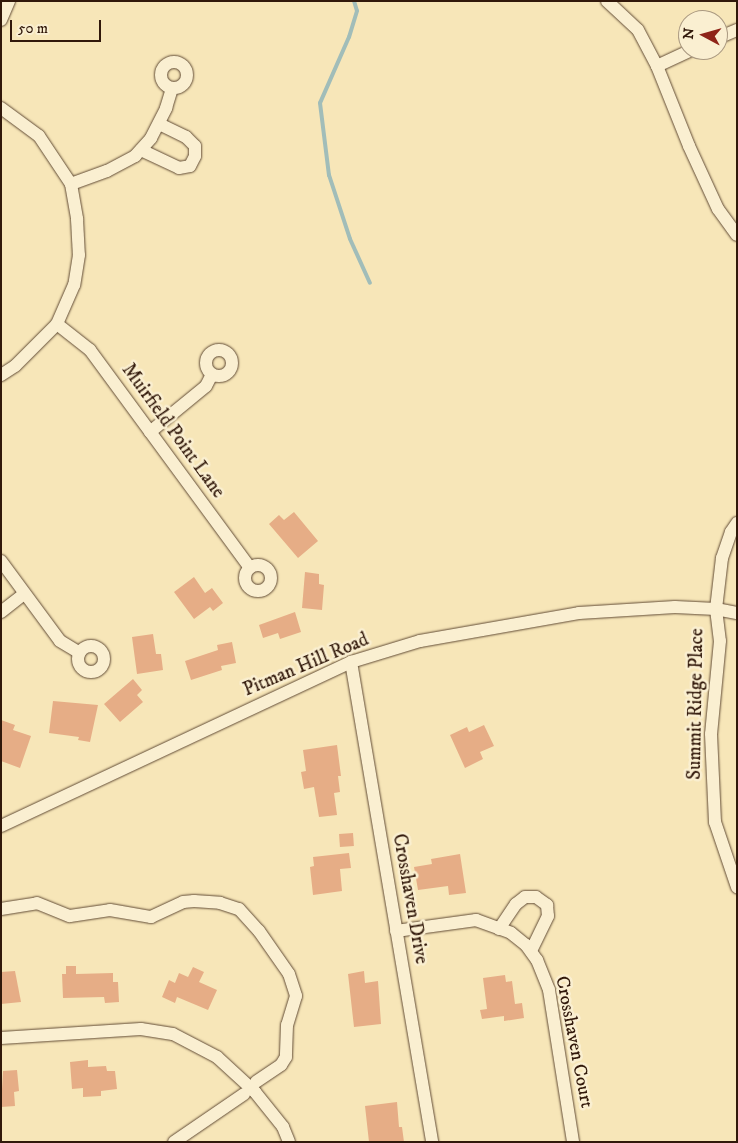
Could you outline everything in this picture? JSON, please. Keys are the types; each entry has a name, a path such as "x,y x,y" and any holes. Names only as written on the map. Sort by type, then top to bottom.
{"street":[{"path":"1,20 9,1"},
{"path":"607,1 638,30 657,66 689,146 718,209 737,235"},
{"path":"657,66 678,56"},
{"path":"71,184 107,171 135,156 151,138 166,108 172,88"},
{"path":"1,108 40,136 71,184 77,219 78,255 74,285 57,324 15,366 1,375"},
{"path":"141,150 179,168 190,166 195,156 195,146 186,137 158,124"},
{"name":"Muirfield Point Lane","path":"57,324 90,350 250,568"},
{"path":"150,432 206,386 212,374"},
{"name":"Summit Ridge Place","path":"737,523 731,532 722,558 716,609 720,641 712,734 712,784 716,822 737,887"},
{"path":"1,561 60,641 80,652"},
{"path":"1,612 24,594"},
{"name":"Pitman Hill Road","path":"1,826 351,662 420,641 579,613 674,607 716,609 737,613"},
{"name":"Crosshaven Drive","path":"351,662 432,1142"},
{"path":"499,929 516,904 525,897 536,897 547,905 548,916 531,952"},
{"path":"1,910 37,903 70,916 110,910 151,917 183,902 194,901 220,903 239,910 259,932 284,967 293,984 296,996 287,1025 286,1056 281,1065 256,1082"},
{"name":"Crosshaven Court","path":"396,931 476,920 511,933 531,952 537,960 549,990 573,1142"},
{"path":"1,1038 141,1029 173,1034 217,1057 224,1063 255,1092 283,1127 289,1142"},
{"path":"174,1142 244,1094"}],"building":[{"path":"294,512 318,541 298,558 269,524 279,515 284,520"},
{"path":"305,572 319,574 319,584 324,585 322,610 302,608"},
{"path":"194,577 205,593 212,588 223,603 213,611 210,607 194,619 174,592"},
{"path":"295,612 301,632 280,639 278,633 263,638 259,625"},
{"path":"153,634 156,654 161,654 163,670 137,674 132,637"},
{"path":"232,642 236,663 221,666 222,670 191,680 185,661 218,650 217,645"},
{"path":"133,679 142,690 137,695 143,702 120,722 104,704"},
{"path":"53,701 98,705 90,742 78,740 79,737 49,733"},
{"path":"1,720 15,725 13,730 31,736 20,768 1,761"},
{"path":"484,725 494,746 480,752 483,759 465,768 450,735 467,727 469,732"},
{"path":"337,745 341,776 338,776 340,792 334,793 337,815 319,817 314,787 304,789 301,772 306,771 303,750"},
{"path":"353,833 354,846 340,847 339,834"},
{"path":"349,853 351,868 340,869 342,891 313,895 310,867 314,866 313,857"},
{"path":"460,854 466,893 449,895 448,886 418,890 414,867 432,864 431,859"},
{"path":"66,966 76,966 76,974 113,973 113,982 118,982 119,1002 105,1003 104,997 63,998 62,974 66,974"},
{"path":"193,967 204,972 199,982 217,990 208,1010 177,997 175,1003 162,997 169,980 175,983 179,973 188,977"},
{"path":"15,971 21,1002 1,1004 1,972"},
{"path":"364,971 365,983 378,981 381,1024 354,1027 348,974"},
{"path":"505,975 506,982 512,981 515,1004 522,1003 524,1018 504,1021 504,1016 482,1019 480,1010 487,1009 483,978"},
{"path":"88,1060 88,1067 106,1066 107,1071 115,1071 117,1089 101,1091 101,1096 83,1097 83,1088 72,1089 70,1062"},
{"path":"17,1070 19,1091 14,1092 15,1106 1,1107 3,1071"},
{"path":"397,1102 399,1127 402,1127 404,1142 369,1142 365,1106"}],"waterway":[{"path":"354,1 357,11 349,37 320,103 329,175 350,239 370,283"}]}
